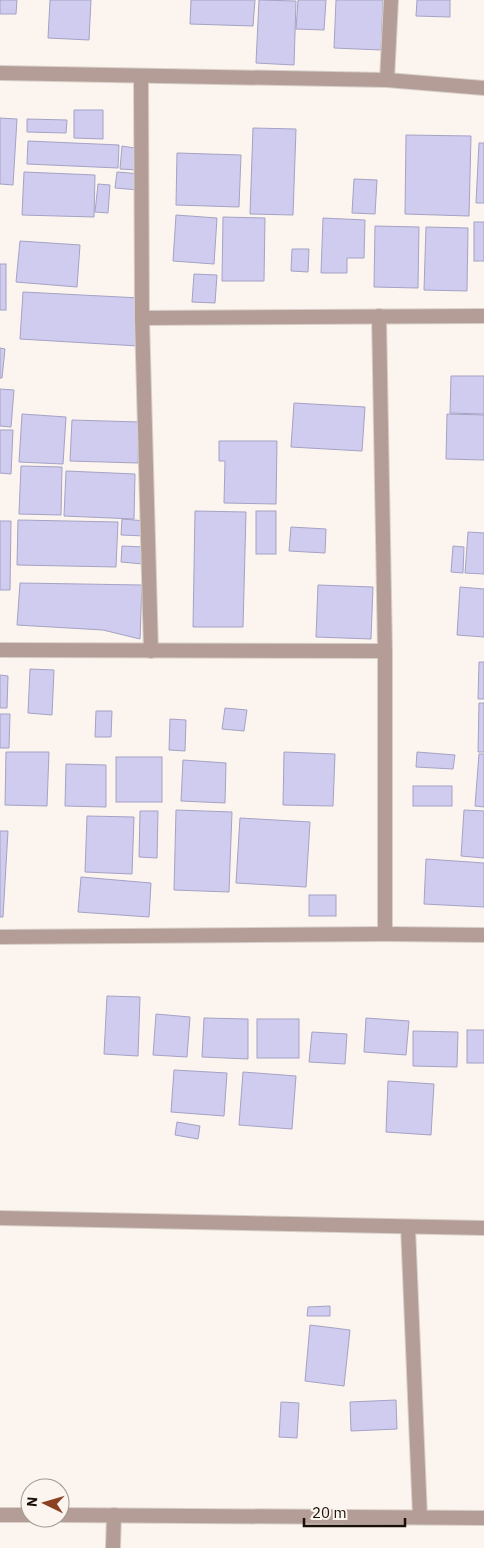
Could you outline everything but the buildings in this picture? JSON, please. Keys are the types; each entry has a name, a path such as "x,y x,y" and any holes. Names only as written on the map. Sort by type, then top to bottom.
{"street":[{"path":"388,80 391,0"},
{"path":"0,73 388,80 484,88"},
{"path":"142,76 142,318 150,651"},
{"path":"379,316 385,652 384,934"},
{"path":"142,318 484,316"},
{"path":"0,650 385,652"},
{"path":"0,937 484,935"},
{"path":"0,1218 484,1228"},
{"path":"408,1227 420,1517"},
{"path":"0,1515 20,1515"},
{"path":"70,1515 484,1518"},
{"path":"113,1548 114,1515"}]}
